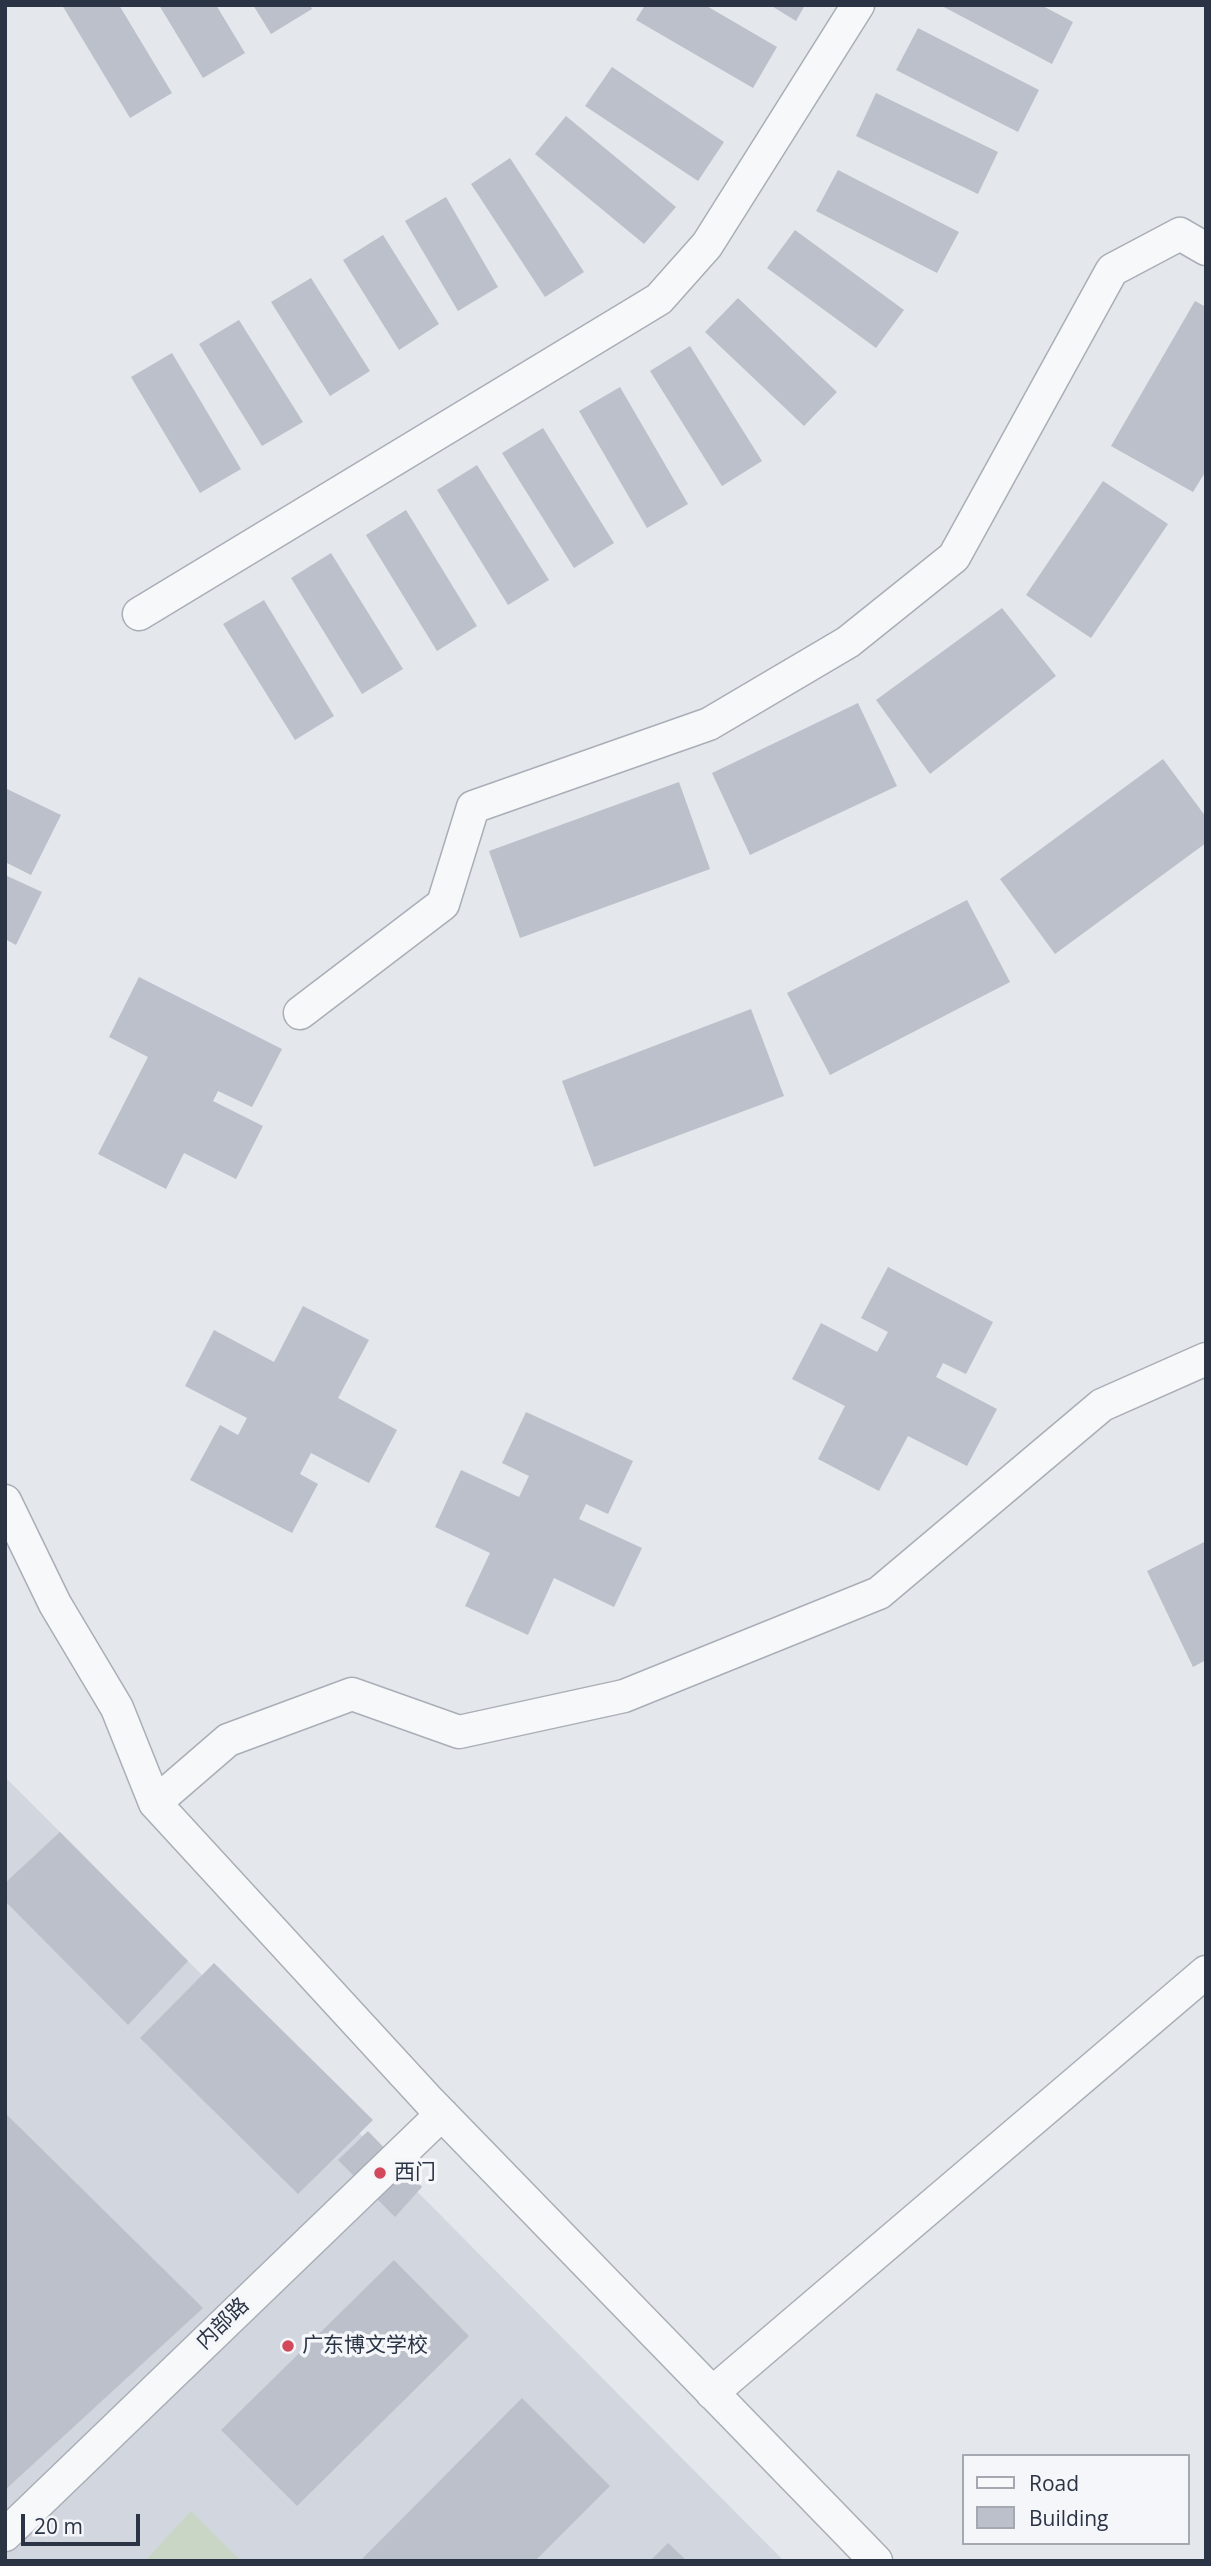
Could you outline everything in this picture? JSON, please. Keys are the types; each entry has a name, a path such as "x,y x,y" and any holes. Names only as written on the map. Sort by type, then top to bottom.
{"street":[{"path":"139,614 659,299 708,245 858,5"},
{"path":"300,1013 443,904 473,807 709,724 848,642 954,557 1112,270 1180,234 1206,249"},
{"path":"155,1803 228,1740 352,1694 458,1732 624,1696 879,1592 1102,1405 1206,1359"},
{"path":"5,1501 55,1604 117,1708 155,1803 442,2114 876,2561"},
{"path":"712,2393 1206,1972"},
{"name":"内部路","path":"5,2535 442,2114"}],"shaded area":[{"name":"广东博文学校","path":"5,1777 60,1832 784,2561 5,2561"}],"green space":[{"path":"191,2511 241,2561 145,2561"}],"building":[{"path":"62,5 119,5 172,93 130,118"},
{"path":"159,5 216,5 245,53 203,78"},
{"path":"253,5 310,5 312,9 271,34"},
{"path":"645,5 705,5 777,47 753,88 636,20"},
{"path":"770,5 805,5 796,21"},
{"path":"940,5 1041,5 1073,22 1052,64"},
{"path":"918,28 1039,90 1018,132 896,70"},
{"path":"612,67 724,142 698,181 585,106"},
{"path":"876,93 998,152 978,194 856,136"},
{"path":"566,116 676,207 644,244 535,154"},
{"path":"510,158 584,272 545,297 471,184"},
{"path":"838,170 959,232 937,273 816,211"},
{"path":"446,197 498,287 458,311 405,221"},
{"path":"795,230 904,310 876,348 767,268"},
{"path":"383,235 439,324 399,350 343,260"},
{"path":"311,278 370,371 330,396 271,302"},
{"path":"738,298 837,392 804,426 705,332"},
{"path":"1195,301 1206,307 1206,471 1193,492 1111,446"},
{"path":"239,320 303,422 262,446 199,344"},
{"path":"690,346 762,461 722,486 650,371"},
{"path":"172,353 241,469 200,493 131,377"},
{"path":"620,387 688,504 647,528 579,411"},
{"path":"543,428 614,543 574,568 502,453"},
{"path":"477,465 549,580 508,605 437,490"},
{"path":"1103,481 1168,524 1091,638 1026,595"},
{"path":"406,510 477,626 437,651 366,535"},
{"path":"331,553 403,669 362,694 291,578"},
{"path":"264,600 334,716 295,740 223,624"},
{"path":"1002,608 1056,676 930,774 876,700"},
{"path":"858,703 897,786 750,855 712,773"},
{"path":"1163,759 1206,817 1206,843 1055,954 1000,879"},
{"path":"679,782 710,869 520,938 489,851"},
{"path":"5,788 61,815 31,875 5,862"},
{"path":"5,875 42,892 16,945 5,939"},
{"path":"967,900 1010,982 830,1075 787,993"},
{"path":"139,977 282,1049 252,1107 218,1091 213,1101 263,1126 236,1179 184,1153 166,1189 98,1154 148,1057 109,1037"},
{"path":"751,1009 784,1096 594,1167 562,1081"},
{"path":"888,1267 993,1322 966,1374 943,1363 936,1377 997,1409 967,1466 908,1436 879,1491 818,1459 845,1406 792,1379 821,1323 877,1352 888,1332 861,1318"},
{"path":"303,1306 369,1340 338,1398 397,1430 369,1483 311,1453 300,1474 318,1484 292,1533 190,1480 220,1425 238,1435 247,1418 185,1386 214,1330 274,1362"},
{"path":"526,1412 633,1461 608,1514 586,1504 579,1519 642,1548 614,1607 554,1578 528,1635 465,1606 490,1553 435,1527 461,1470 519,1497 529,1476 502,1463"},
{"path":"1206,1541 1206,1660 1193,1667 1147,1571"},
{"path":"60,1832 188,1961 128,2025 5,1901 5,1883"},
{"path":"214,1963 373,2120 298,2194 140,2038"},
{"path":"5,2113 203,2308 5,2490"},
{"name":"西门","path":"368,2131 422,2187 395,2217 338,2160"},
{"path":"394,2260 469,2336 297,2506 221,2430"},
{"path":"522,2398 610,2486 535,2561 360,2561"},
{"path":"668,2543 687,2561 650,2561"}],"place":[{"name":"西门","path":"380,2173"},
{"name":"广东博文学校","path":"288,2346"}]}
